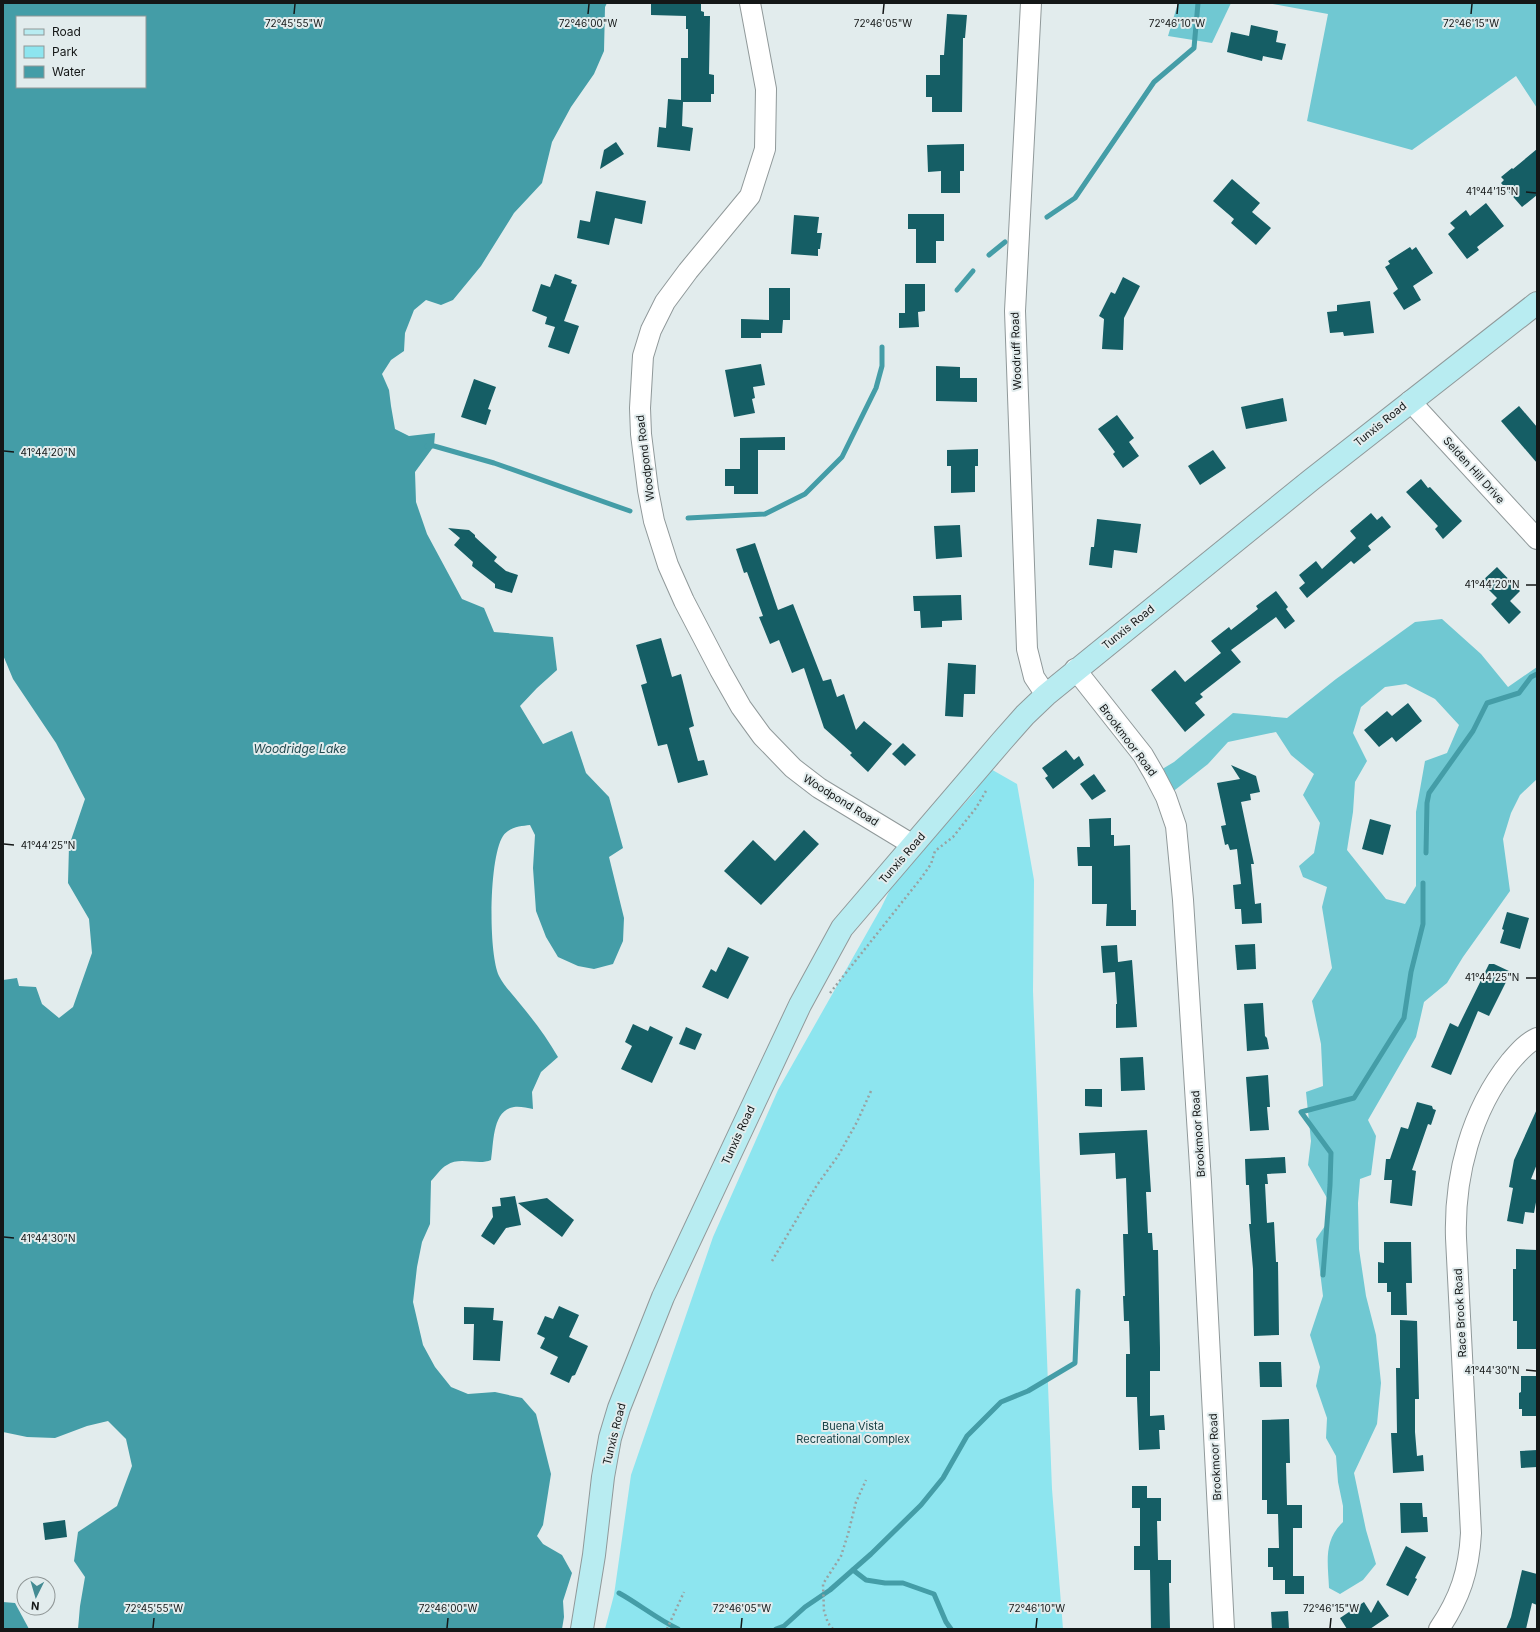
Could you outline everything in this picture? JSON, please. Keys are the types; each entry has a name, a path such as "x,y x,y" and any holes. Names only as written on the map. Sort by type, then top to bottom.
{"street":[{"name":"Woodpond Road","path":"750,3 766,89 765,149 750,196 688,271 665,302 651,330 644,356 640,408 642,448 648,490 654,520 668,565 684,601 741,707 762,736 793,768 820,788 913,845"},
{"name":"Woodruff Road","path":"1031,3 1015,311 1027,649 1034,677 1046,695"},
{"name":"Tunxis Road","path":"582,1629 594,1555 603,1477 610,1438 619,1408 660,1303 796,1012 842,928 1002,740 1046,695 1076,669 1410,400 1537,303"},
{"name":"Selden Hill Drive","path":"1410,400 1537,539"},
{"name":"Brookmoor Road","path":"1076,669 1142,755 1166,797 1176,826 1183,900 1201,1182 1224,1629"},
{"name":"Race Brook Road","path":"1439,1629 1458,1595 1466,1574 1471,1534 1456,1238 1456,1218 1460,1182 1471,1134 1487,1097 1516,1055 1526,1044 1537,1038"}],"path":[{"path":"828,996 922,877 931,864 935,851 953,837 976,808 989,786"},
{"path":"772,1261 817,1185 838,1156 858,1122 871,1091"},
{"path":"833,1629 828,1623 824,1611 823,1584 841,1556 856,1502 866,1480"},
{"path":"667,1629 684,1592"}],"green space":[{"name":"Buena Vista Recreational Complex","path":"989,768 1017,784 1034,880 1033,991 1052,1489 1063,1629 605,1629 614,1595 631,1475 713,1237 778,1090 881,908 901,867 925,847 975,792"}],"shaded area":[{"path":"1178,3 1231,3 1212,43 1168,36"},
{"path":"1267,3 1537,3 1537,108 1516,76 1412,150 1307,121 1328,14"},
{"path":"1442,619 1481,654 1508,687 1537,667 1537,779 1520,795 1511,813 1503,839 1510,891 1463,957 1447,983 1424,1002 1416,1037 1368,1120 1376,1136 1371,1175 1360,1179 1358,1203 1359,1249 1366,1296 1376,1335 1381,1383 1377,1424 1354,1473 1366,1530 1376,1564 1363,1580 1340,1594 1329,1588 1328,1553 1332,1537 1343,1522 1343,1506 1338,1482 1336,1456 1326,1438 1327,1418 1316,1386 1320,1367 1310,1335 1323,1296 1316,1239 1327,1223 1327,1198 1308,1165 1311,1141 1306,1092 1323,1086 1321,1044 1312,1001 1332,968 1322,907 1327,887 1303,877 1299,866 1314,853 1320,823 1303,795 1314,774 1291,755 1276,732 1228,742 1208,764 1166,797 1154,774 1174,762 1233,713 1287,718 1336,679 1415,622","holes":["1406,684 1435,699 1459,725 1447,753 1425,761 1416,812 1416,886 1405,904 1386,899 1347,850 1353,812 1355,782 1367,761 1353,733 1361,707 1385,687"]}],"water":[{"name":"Woodridge Lake","path":"3,3 607,3 605,7 604,51 594,74 571,107 552,142 542,183 514,213 481,266 453,300 441,305 426,300 414,310 405,333 404,351 391,360 382,374 389,390 395,429 409,436 435,433 434,446 415,472 416,502 427,534 462,599 484,608 494,632 553,637 557,670 520,706 543,744 572,731 586,773 609,797 623,848 609,857 624,918 623,941 613,964 594,969 578,966 558,957 546,937 536,911 533,868 535,835 530,825 512,829 503,836 498,847 493,883 492,927 495,964 499,976 550,1043 558,1057 541,1072 532,1092 533,1109 514,1107 507,1109 502,1114 495,1128 491,1160 486,1162 452,1162 443,1168 431,1181 430,1224 422,1242 417,1267 413,1302 423,1345 435,1367 451,1387 468,1394 495,1392 522,1398 536,1414 551,1474 543,1525 537,1536 543,1544 562,1555 572,1573 563,1601 564,1617 562,1629 78,1629 85,1577 74,1561 78,1532 117,1506 132,1466 126,1439 108,1421 87,1426 55,1438 27,1437 3,1432 3,980 17,978 19,986 36,987 42,1004 59,1018 73,1007 92,953 89,919 68,883 69,846 85,799 56,743 13,679 3,655"},
{"path":"3,1602 15,1603 16,1616 22,1616 29,1629 3,1629"}],"building":[{"path":"651,3 701,3 701,11 704,12 704,16 710,16 709,74 714,75 714,94 711,94 711,102 683,102 682,126 693,128 690,151 657,147 659,127 666,128 668,99 681,100 681,58 688,58 688,29 686,29 686,16 651,15"},
{"path":"947,14 967,15 965,38 963,38 962,112 932,112 932,97 926,97 926,75 940,75 940,55 944,55"},
{"path":"1251,25 1278,31 1276,42 1286,44 1282,60 1263,56 1262,61 1227,52 1231,32 1249,36"},
{"path":"616,142 624,154 600,169 604,150"},
{"path":"964,144 964,171 960,171 960,193 941,193 941,171 928,172 927,145"},
{"path":"1537,149 1537,195 1522,207 1501,183 1504,180 1501,177"},
{"path":"1232,179 1260,203 1252,212 1271,228 1256,245 1231,223 1234,219 1213,201"},
{"path":"596,191 646,201 642,224 615,218 609,245 577,238 580,220 590,222"},
{"path":"1486,203 1504,226 1477,247 1479,250 1467,259 1448,234 1455,228 1450,223 1466,210 1470,216"},
{"path":"908,214 944,214 944,241 936,241 936,263 916,263 916,229 908,229"},
{"path":"794,215 819,217 817,233 822,233 818,256 791,254"},
{"path":"1410,247 1412,250 1416,247 1433,273 1413,286 1421,300 1404,310 1393,293 1398,289 1385,267 1390,264 1388,261"},
{"path":"555,274 572,280 571,283 577,285 564,321 579,326 569,354 548,347 555,327 545,324 547,317 532,311 541,284 550,287"},
{"path":"1123,277 1140,286 1124,318 1123,350 1102,349 1104,319 1099,316 1111,292 1115,294"},
{"path":"905,284 925,284 925,311 918,312 919,327 899,328 899,313 905,313"},
{"path":"769,288 790,288 790,320 783,320 782,333 761,333 761,338 741,338 741,319 769,320"},
{"path":"1370,301 1374,333 1344,336 1343,332 1330,333 1327,312 1337,311 1337,305"},
{"path":"761,364 765,385 753,387 755,398 752,399 755,413 734,417 725,370"},
{"path":"936,366 960,367 960,378 977,378 977,402 936,401"},
{"path":"474,379 496,387 488,409 491,410 486,425 461,417"},
{"path":"1283,398 1287,421 1246,429 1241,407"},
{"path":"1519,406 1537,427 1537,463 1501,421"},
{"path":"1117,415 1134,438 1129,442 1139,456 1123,468 1113,454 1115,452 1098,429"},
{"path":"785,437 785,450 758,450 758,494 734,494 734,486 725,486 725,469 740,469 740,438"},
{"path":"978,449 978,466 975,466 975,492 951,493 951,466 947,466 947,450"},
{"path":"1213,450 1226,468 1200,485 1188,466"},
{"path":"1421,479 1428,488 1430,487 1462,521 1443,539 1435,529 1438,526 1406,492"},
{"path":"1371,513 1377,520 1382,516 1391,527 1368,546 1371,550 1354,564 1351,561 1307,598 1299,588 1305,583 1299,575 1316,561 1322,569 1356,538 1350,531"},
{"path":"1097,519 1141,524 1137,553 1114,550 1112,568 1089,565 1091,547 1094,547"},
{"path":"960,525 962,557 936,559 934,526"},
{"path":"448,528 469,530 497,557 494,561 506,571 518,575 512,593 495,588 495,584 472,566 473,562 454,545 460,538"},
{"path":"755,543 778,610 793,604 823,681 831,679 837,697 844,694 856,730 864,721 892,744 868,772 850,755 852,753 824,728 804,668 792,673 779,640 770,644 759,617 763,616 747,572 744,573 736,549"},
{"path":"1497,567 1520,591 1510,601 1521,612 1509,624 1491,604 1497,598 1481,582"},
{"path":"1276,591 1288,607 1286,609 1295,621 1285,629 1276,617 1231,650 1241,662 1200,694 1203,697 1195,703 1205,715 1185,732 1151,690 1175,670 1185,682 1221,653 1211,641 1229,627 1231,630 1258,609 1256,606"},
{"path":"961,595 962,620 942,621 942,627 921,628 920,611 914,611 913,596"},
{"path":"661,638 672,677 681,674 694,726 689,728 698,761 704,760 708,775 678,783 667,744 658,746 641,685 647,683 636,645"},
{"path":"948,663 976,665 975,694 964,694 963,717 945,716"},
{"path":"1408,703 1422,721 1396,742 1392,737 1379,747 1364,730 1387,711 1392,716"},
{"path":"903,743 916,755 905,766 892,754"},
{"path":"1066,750 1074,760 1079,756 1084,765 1053,789 1045,778 1048,776 1042,768"},
{"path":"1231,765 1256,776 1260,792 1250,794 1251,800 1241,802 1254,864 1251,864 1255,904 1261,903 1262,923 1242,924 1241,909 1235,909 1233,885 1241,884 1237,849 1230,850 1228,844 1225,845 1221,826 1226,825 1217,783 1240,779"},
{"path":"1094,774 1106,791 1092,800 1080,784"},
{"path":"1111,818 1111,835 1114,835 1114,846 1130,845 1131,910 1136,910 1136,926 1106,926 1107,904 1092,904 1092,866 1078,866 1077,847 1090,847 1089,819"},
{"path":"1370,819 1391,825 1383,855 1362,849"},
{"path":"804,830 819,844 761,905 724,871 753,840 775,861"},
{"path":"1507,912 1529,918 1520,949 1500,943"},
{"path":"1255,944 1256,969 1237,970 1235,945"},
{"path":"1117,945 1118,962 1132,960 1137,1027 1116,1028 1117,1004 1115,972 1103,973 1101,946"},
{"path":"728,947 749,957 728,999 702,987 711,969 716,972"},
{"path":"1489,964 1494,964 1511,972 1489,1016 1478,1011 1451,1075 1431,1067 1450,1023 1458,1027"},
{"path":"1263,1003 1265,1036 1267,1038 1269,1049 1247,1051 1244,1004"},
{"path":"633,1024 648,1031 650,1026 673,1037 652,1083 621,1069 632,1046 625,1042"},
{"path":"686,1027 702,1034 695,1050 679,1044"},
{"path":"1143,1057 1145,1090 1121,1091 1120,1058"},
{"path":"1268,1075 1270,1107 1267,1107 1269,1130 1250,1131 1246,1077"},
{"path":"1085,1089 1102,1089 1102,1107 1085,1106"},
{"path":"1417,1102 1432,1106 1433,1109 1436,1110 1431,1125 1428,1124 1412,1170 1416,1171 1412,1206 1390,1203 1392,1180 1384,1180 1386,1159 1390,1159 1401,1127 1408,1129"},
{"path":"1537,1109 1537,1164 1531,1179 1537,1180 1537,1197 1534,1213 1525,1212 1523,1224 1507,1221 1513,1188 1509,1187 1514,1160"},
{"path":"1147,1130 1151,1192 1146,1192 1148,1233 1152,1233 1153,1250 1158,1250 1160,1348 1160,1371 1150,1371 1150,1416 1164,1415 1165,1430 1159,1430 1160,1449 1139,1450 1137,1397 1126,1397 1126,1354 1130,1354 1129,1321 1124,1321 1123,1296 1125,1296 1123,1234 1128,1234 1126,1178 1116,1179 1115,1153 1080,1155 1079,1133"},
{"path":"1285,1157 1286,1173 1267,1174 1268,1184 1265,1184 1267,1223 1274,1222 1276,1262 1278,1262 1279,1335 1254,1336 1253,1269 1249,1224 1251,1224 1249,1185 1246,1185 1245,1159"},
{"path":"515,1196 521,1225 506,1228 494,1245 481,1236 493,1217 492,1207 501,1206 500,1198"},
{"path":"547,1198 574,1220 562,1237 518,1203"},
{"path":"1384,1242 1411,1242 1412,1283 1406,1283 1407,1315 1391,1315 1391,1292 1387,1292 1387,1283 1378,1283 1378,1262 1384,1263"},
{"path":"1516,1249 1537,1250 1537,1349 1517,1349 1517,1321 1513,1321 1513,1269 1516,1269"},
{"path":"559,1306 579,1315 569,1337 588,1346 575,1375 572,1376 569,1383 550,1374 558,1357 540,1348 545,1338 537,1334 545,1316 553,1319"},
{"path":"464,1307 494,1308 493,1320 503,1321 500,1361 473,1360 474,1324 464,1324"},
{"path":"1400,1320 1417,1321 1419,1399 1415,1399 1415,1432 1417,1456 1423,1455 1424,1471 1393,1473 1391,1433 1397,1433 1396,1368 1400,1368"},
{"path":"1259,1362 1281,1362 1282,1387 1260,1387"},
{"path":"1521,1376 1537,1376 1537,1416 1522,1416 1522,1409 1519,1409"},
{"path":"1289,1419 1290,1463 1286,1463 1287,1505 1302,1505 1302,1528 1293,1528 1293,1576 1304,1576 1304,1594 1285,1594 1285,1580 1273,1580 1273,1567 1268,1567 1268,1548 1279,1548 1278,1514 1267,1514 1267,1500 1262,1500 1262,1420"},
{"path":"1537,1450 1537,1467 1521,1468 1520,1451"},
{"path":"1132,1486 1147,1486 1147,1498 1161,1498 1161,1521 1157,1521 1158,1560 1171,1560 1171,1583 1169,1583 1170,1629 1151,1629 1150,1570 1134,1570 1134,1546 1140,1546 1140,1508 1132,1508"},
{"path":"1400,1503 1422,1503 1423,1517 1427,1517 1428,1532 1401,1533"},
{"path":"65,1520 67,1537 45,1540 43,1523"},
{"path":"1406,1546 1426,1557 1408,1596 1386,1585"},
{"path":"1522,1570 1537,1574 1537,1605 1532,1603 1526,1629 1506,1629 1511,1617"},
{"path":"1378,1600 1389,1616 1370,1629 1347,1629 1340,1618 1364,1602 1371,1613"},
{"path":"1288,1611 1289,1629 1272,1629 1271,1612"}],"waterway":[{"path":"1047,217 1075,198 1154,82 1194,48 1198,3"},
{"path":"989,255 1005,242"},
{"path":"957,290 973,271"},
{"path":"688,518 765,514 805,494 842,457 876,388 882,366 882,347"},
{"path":"427,446 434,446 494,463 630,511"},
{"path":"1426,853 1427,803 1429,793 1473,731 1487,703 1519,693 1531,677 1537,674"},
{"path":"1323,1275 1331,1153 1301,1112 1354,1098 1404,1018 1411,972 1423,924 1423,883"},
{"path":"776,1629 784,1626 805,1607 830,1590 871,1554 921,1505 943,1478 967,1436 1001,1402 1028,1391 1075,1363 1078,1291"},
{"path":"853,1570 866,1580 885,1583 903,1583 934,1594 946,1622 951,1629"},
{"path":"619,1593 678,1629"}]}
